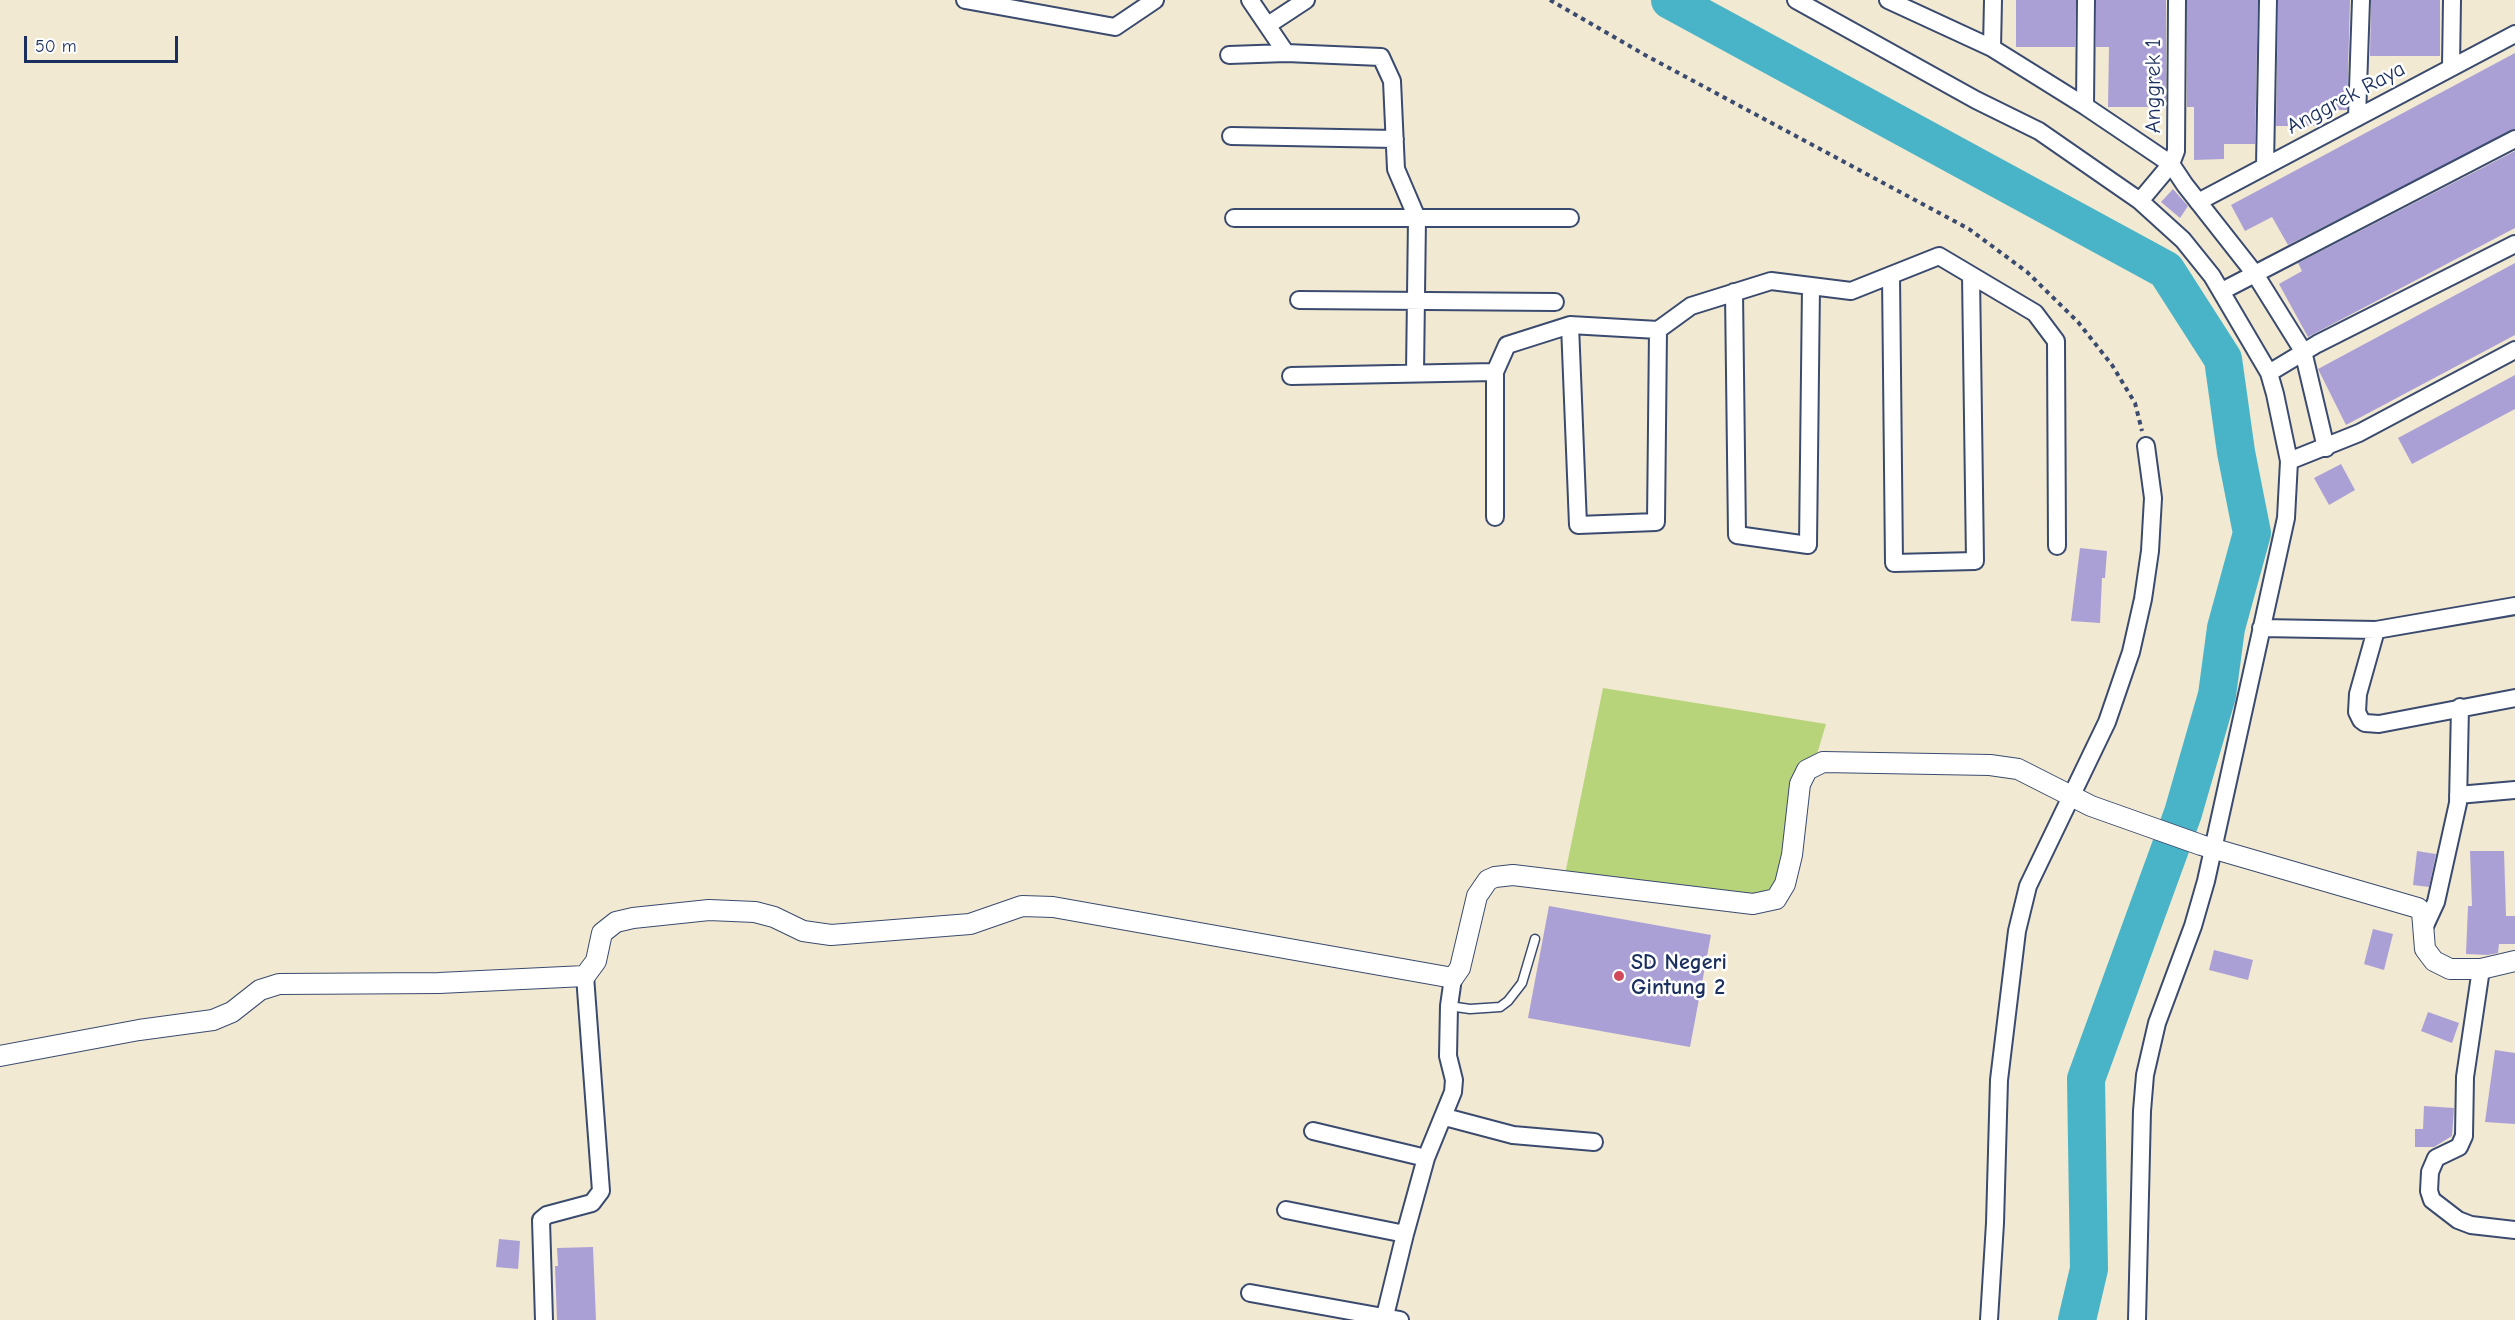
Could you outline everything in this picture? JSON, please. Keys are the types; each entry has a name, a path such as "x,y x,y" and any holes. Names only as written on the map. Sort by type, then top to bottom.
{"street":[{"path":"965,0 1115,27 1155,0"},
{"path":"1250,0 1286,53"},
{"path":"1268,25 1306,0"},
{"path":"1796,0 1976,100 2039,131 2144,197 2183,240 2222,291 2272,371 2289,461 2286,518 2207,846 2193,926 2157,1023 2145,1075 2142,1111 2137,1320"},
{"path":"1992,48 1993,0"},
{"path":"2085,106 2086,0"},
{"name":"Anggrek 1","path":"2169,167 2176,142 2177,0"},
{"path":"2265,166 2268,0"},
{"path":"2357,118 2361,0"},
{"path":"2451,0 2451,67"},
{"path":"1897,2 1992,48 2085,106 2169,167 2255,274 2299,354 2326,448"},
{"name":"Anggrek Raya","path":"2198,202 2515,34"},
{"path":"1229,55 1286,53 1381,57 1392,81 1396,168 1417,218 1415,373"},
{"path":"1231,136 1395,139"},
{"path":"2222,291 2515,139"},
{"path":"2144,197 2169,167"},
{"path":"1233,218 1570,218"},
{"path":"2272,371 2299,354 2515,244"},
{"path":"1495,517 1495,372 1507,345 1570,325 1658,330 1690,306 1771,280 1851,291 1939,256 2035,313 2056,341 2057,546"},
{"path":"1891,275 1894,563 1975,561 1971,275"},
{"path":"1734,292 1737,535 1808,545 1811,286"},
{"path":"1299,300 1555,302"},
{"path":"1570,325 1578,525 1656,522 1658,330"},
{"path":"2289,461 2360,433 2515,350"},
{"path":"1291,376 1495,372"},
{"path":"1989,1320 1995,1222 1999,1080 2015,940 2028,886 2107,722 2131,652 2143,599 2150,551 2153,498 2146,446"},
{"path":"2261,628 2376,630 2515,606"},
{"path":"2376,630 2358,694 2357,712 2361,720 2379,724 2515,698"},
{"path":"2424,928 2436,902 2458,795 2460,707"},
{"path":"1250,1293 1390,1319 1404,1234 1426,1158 1445,1117 1454,1086 1448,1056 1449,1006 1453,978 1460,968 1477,896 1488,880 1495,876 1513,875 1742,903 1753,904 1776,899 1785,884 1792,855 1800,784 1807,770 1823,762 2000,766 2018,769 2091,806 2207,846 2418,908 2422,912 2425,949 2434,961 2450,969 2481,969 2515,961"},
{"path":"2458,795 2515,790"},
{"path":"544,1320 542,1220 547,1215 591,1203 601,1191 585,976 596,961 602,933 616,922 709,910 741,910 774,917 803,931 831,935 970,924 1022,906 1053,907 1453,978"},
{"path":"2481,969 2465,1077 2464,1136 2459,1147 2436,1158 2430,1172 2429,1191 2432,1200 2458,1220 2471,1225 2515,1230"},
{"path":"0,1056 139,1030 213,1020 232,1012 260,990 279,984 439,983 585,976"},
{"path":"1445,1117 1513,1135 1594,1142"},
{"path":"1313,1131 1426,1158"},
{"path":"1286,1210 1404,1234"}],"lane":[{"path":"1449,1006 1470,1010 1500,1007 1508,1001 1522,983 1535,939"}],"path":[{"path":"1550,0 1655,61 1969,229 2027,272 2078,322 2112,366 2135,403 2146,446"}],"green space":[{"path":"1603,688 1826,724 1770,911 1699,909 1562,889"}],"building":[{"path":"2016,0 2076,0 2075,47 2016,47"},
{"path":"2096,0 2166,0 2166,107 2108,107 2109,47 2096,47"},
{"path":"2187,0 2258,0 2255,144 2224,144 2224,159 2194,160 2194,107 2187,107"},
{"path":"2278,0 2350,0 2347,110 2315,110 2315,126 2276,126"},
{"path":"2371,0 2440,0 2440,56 2370,56"},
{"path":"2515,53 2515,129 2288,245 2272,217 2245,231 2231,205"},
{"path":"2515,151 2515,228 2308,337 2279,284 2302,271 2298,263"},
{"path":"2173,189 2188,206 2180,218 2161,202"},
{"path":"2515,263 2515,335 2346,425 2318,369"},
{"path":"2515,375 2515,409 2412,464 2398,438"},
{"path":"2341,464 2355,490 2329,505 2314,478"},
{"path":"2080,548 2107,551 2105,578 2102,578 2100,623 2071,621"},
{"path":"2417,851 2436,854 2429,887 2413,885"},
{"path":"2470,851 2504,851 2506,916 2515,916 2515,944 2499,944 2498,953 2466,954 2468,906 2472,906"},
{"name":"SD Negeri Gintung 2","path":"1549,906 1711,935 1690,1047 1528,1018"},
{"path":"2373,929 2393,934 2384,970 2364,964"},
{"path":"2214,950 2253,960 2248,980 2209,970"},
{"path":"2428,1012 2459,1023 2452,1043 2421,1031"},
{"path":"2495,1050 2515,1053 2515,1124 2485,1122"},
{"path":"2424,1106 2454,1108 2452,1136 2434,1147 2415,1147 2415,1129 2423,1129"},
{"path":"499,1239 520,1241 518,1269 496,1267"},
{"path":"593,1247 596,1320 557,1320 555,1266 558,1266 557,1248"}],"waterway":[{"path":"1670,0 2166,270 2223,359 2236,452 2252,533 2226,628 2217,695 2183,813 2086,1079 2089,1269 2077,1320"}],"place":[{"name":"SD Negeri Gintung 2","path":"1619,976"}]}
